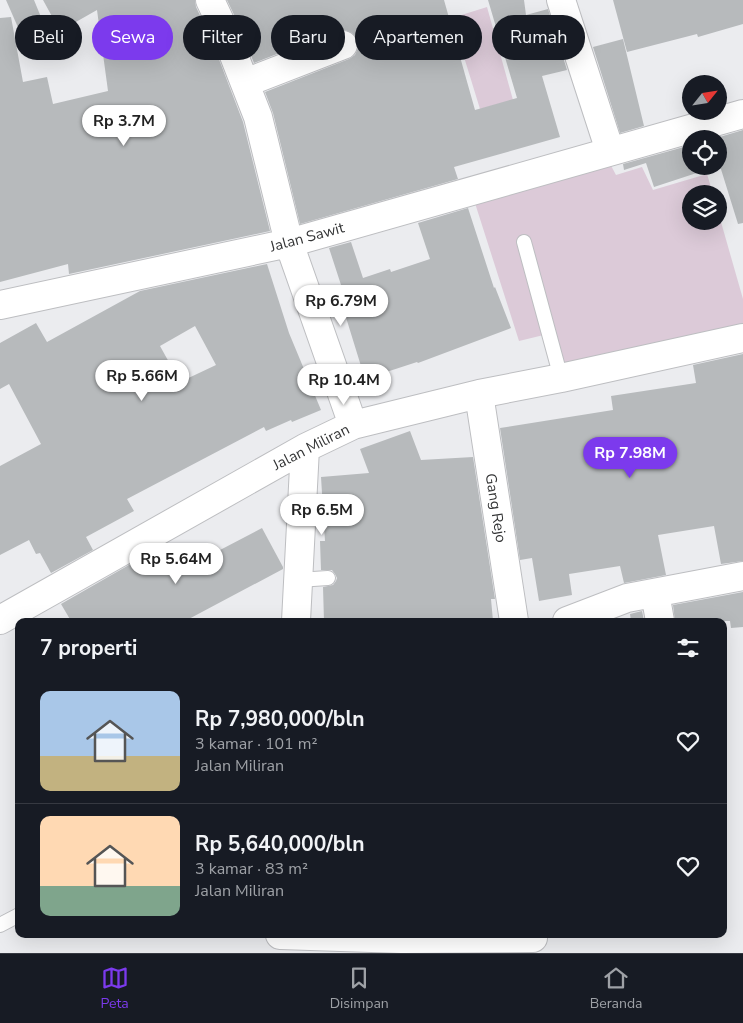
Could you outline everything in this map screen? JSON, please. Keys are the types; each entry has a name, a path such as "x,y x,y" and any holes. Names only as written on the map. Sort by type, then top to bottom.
{"street":[{"path":"210,0 224,30 258,117 289,243 353,425"},
{"path":"561,0 610,151"},
{"path":"244,83 304,60"},
{"name":"Jalan Sawit","path":"0,305 289,243 743,114"},
{"name":"Jalan Miliran","path":"0,620 305,448 353,425 479,394 743,338"},
{"name":"Gang Rejo","path":"479,394 514,618"},
{"path":"296,618 305,448"},
{"path":"576,618 627,598 743,576"},
{"path":"656,593 660,618"},
{"path":"279,940 402,939 533,942"}],"lane":[{"path":"524,242 561,378"},
{"path":"298,580 328,578"},
{"path":"0,925 15,917"}],"shaded area":[{"path":"487,7 492,25 492,60 502,60 513,100 480,109 465,60 482,60 482,15 462,15"},
{"path":"608,160 616,175 642,167 653,190 707,175 710,185 682,185 682,230 723,230 743,299 743,329 563,364 552,333 519,341 474,200"}],"building":[{"path":"6,0 34,0 40,15 15,15 15,21"},
{"path":"43,0 195,0 200,15 183,15 183,60 219,60 243,122 270,231 69,274 68,264 0,282 0,18 11,17 15,39 15,60 19,60 23,82 47,77 53,104 108,91 104,60 173,60 173,15 98,15 97,10 82,19 82,15 51,15"},
{"path":"227,0 444,0 448,15 355,15 355,36 345,30 345,15 271,15 271,56 254,63 253,60 261,60 261,15 234,15"},
{"path":"488,0 524,0 526,15 492,15"},
{"path":"613,0 743,0 743,24 698,37 697,34 627,52"},
{"path":"548,9 550,15 526,15"},
{"path":"623,39 644,126 620,133 593,47"},
{"path":"355,55 355,60 461,60 475,110 517,98 506,60 564,60 567,70 542,76 560,137 454,167 458,179 300,224 273,113 265,92"},
{"path":"743,130 743,223 738,224 723,175 727,175 727,135"},
{"path":"682,148 682,175 691,175 654,187 646,163 624,170 623,164"},
{"path":"468,208 494,288 511,328 418,363 365,379 344,311 336,314 329,293 342,288 329,248 351,242 363,278 390,269 391,272 430,259 418,223"},
{"path":"267,264 289,333 321,410 266,431 264,427 127,499 134,511 86,537 93,550 51,573 40,553 36,554 29,540 0,555 0,466 41,444 9,384 0,389 0,343 36,323 47,342 140,291","holes":["195,326 216,365 180,382 160,346"]},
{"path":"743,354 743,561 721,564 714,526 658,535 666,575 624,583 620,566 569,574 572,595 539,601 532,558 520,560 500,428 613,410 611,396 696,383 693,365"},
{"path":"410,431 421,460 473,457 495,599 491,599 493,618 324,618 323,587 333,585 337,578 332,570 321,570 320,541 325,541 321,477 369,473 360,449"},
{"path":"262,528 283,567 283,569 191,618 69,618 61,604 162,546 176,573"},
{"path":"743,592 743,627 731,628 730,621 727,621 727,618 675,618 673,605"},
{"path":"642,611 643,618 631,618 630,614"}]}
